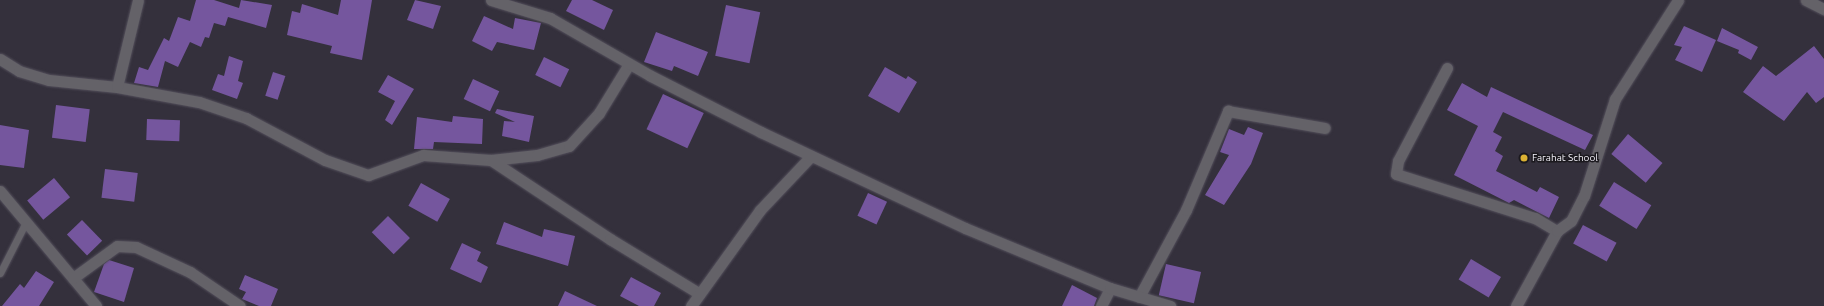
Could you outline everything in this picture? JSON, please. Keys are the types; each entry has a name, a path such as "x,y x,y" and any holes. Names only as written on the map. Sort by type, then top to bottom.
{"street":[{"path":"117,87 138,0"},
{"path":"491,0 550,18 629,64 811,156 965,228 1110,288 1170,306"},
{"path":"1516,306 1557,231 1571,221 1584,196 1615,99 1678,0"},
{"path":"1806,0 1824,9"},
{"path":"0,59 19,71 49,80 117,87 199,102 246,118 325,160 368,175 422,155 491,160 537,155 569,146 599,113 629,64"},
{"path":"1447,68 1398,161 1396,174 1535,218 1557,231"},
{"path":"1139,297 1186,210 1228,111 1325,128"},
{"path":"691,306 760,210 811,156"},
{"path":"491,160 610,240 700,294"},
{"path":"0,191 96,306"},
{"path":"73,278 117,246 136,248 190,272 240,306"},
{"path":"1102,306 1110,288"}],"lane":[{"path":"0,273 26,222"}],"building":[{"path":"196,0 214,0 239,8 241,0 272,5 266,28 228,17 225,26 214,23 209,38 205,37 201,47 190,42 178,67 165,61 158,87 134,83 139,67 148,70 164,38 169,41 178,17 190,21"},
{"path":"341,0 372,0 362,60 330,53 332,46 287,35 292,11 300,13 302,4 338,15"},
{"path":"415,0 441,6 433,29 407,20"},
{"path":"572,0 592,0 613,10 604,30 566,11"},
{"path":"726,5 760,12 749,63 715,56"},
{"path":"484,16 513,29 515,18 541,23 534,50 497,42 492,51 472,41"},
{"path":"1684,26 1716,40 1702,72 1675,60 1682,47 1674,45"},
{"path":"1722,28 1758,47 1751,60 1738,53 1739,50 1717,41"},
{"path":"656,32 708,52 698,76 674,66 672,71 644,62"},
{"path":"1814,46 1824,59 1824,97 1816,103 1807,92 1784,121 1743,92 1763,66 1776,76"},
{"path":"229,56 243,61 238,81 243,83 237,99 212,90 218,74 224,76"},
{"path":"544,57 569,69 560,87 535,75"},
{"path":"885,67 906,79 908,76 917,82 899,113 868,96"},
{"path":"273,72 285,76 278,100 265,96"},
{"path":"388,75 414,89 392,125 385,120 395,101 378,92"},
{"path":"473,79 499,91 490,111 464,99"},
{"path":"1462,83 1487,97 1491,87 1593,135 1585,150 1503,112 1493,132 1502,137 1495,151 1503,156 1496,171 1537,192 1540,187 1559,197 1549,218 1514,200 1509,203 1454,175 1478,126 1447,110"},
{"path":"663,94 704,113 687,148 647,129"},
{"path":"56,105 90,109 86,142 52,138"},
{"path":"497,109 534,116 529,142 502,136 504,121 515,122 495,113"},
{"path":"453,116 483,119 482,144 434,142 433,149 414,149 417,117 452,122"},
{"path":"147,119 180,120 179,141 146,140"},
{"path":"0,125 29,130 24,168 0,165"},
{"path":"1248,127 1263,133 1251,164 1224,205 1205,195 1229,155 1220,152 1229,129 1244,135"},
{"path":"1628,134 1662,163 1646,183 1611,154"},
{"path":"105,169 138,173 134,202 101,198"},
{"path":"54,178 70,197 43,220 27,200"},
{"path":"1614,182 1651,205 1636,229 1599,206"},
{"path":"421,183 450,199 437,222 408,206"},
{"path":"868,193 887,202 876,225 857,216"},
{"path":"388,216 410,238 394,254 372,232"},
{"path":"82,220 102,241 87,255 67,235"},
{"path":"504,222 542,237 544,229 575,236 568,266 496,244"},
{"path":"1583,225 1617,243 1607,261 1573,244"},
{"path":"462,243 481,252 477,261 488,267 481,283 450,269"},
{"path":"1471,259 1501,277 1489,298 1459,280"},
{"path":"109,260 134,268 124,302 94,292 104,264"},
{"path":"1166,264 1201,272 1194,303 1159,295"},
{"path":"36,271 54,282 39,306 2,306 20,284 24,288"},
{"path":"245,275 278,289 271,306 259,306 242,299 246,292 239,289"},
{"path":"631,277 661,293 654,306 639,306 620,296"},
{"path":"1072,285 1097,298 1094,306 1062,306"},
{"path":"565,291 597,306 558,306"}],"place":[{"name":"Farahat School","path":"1524,158"}]}
